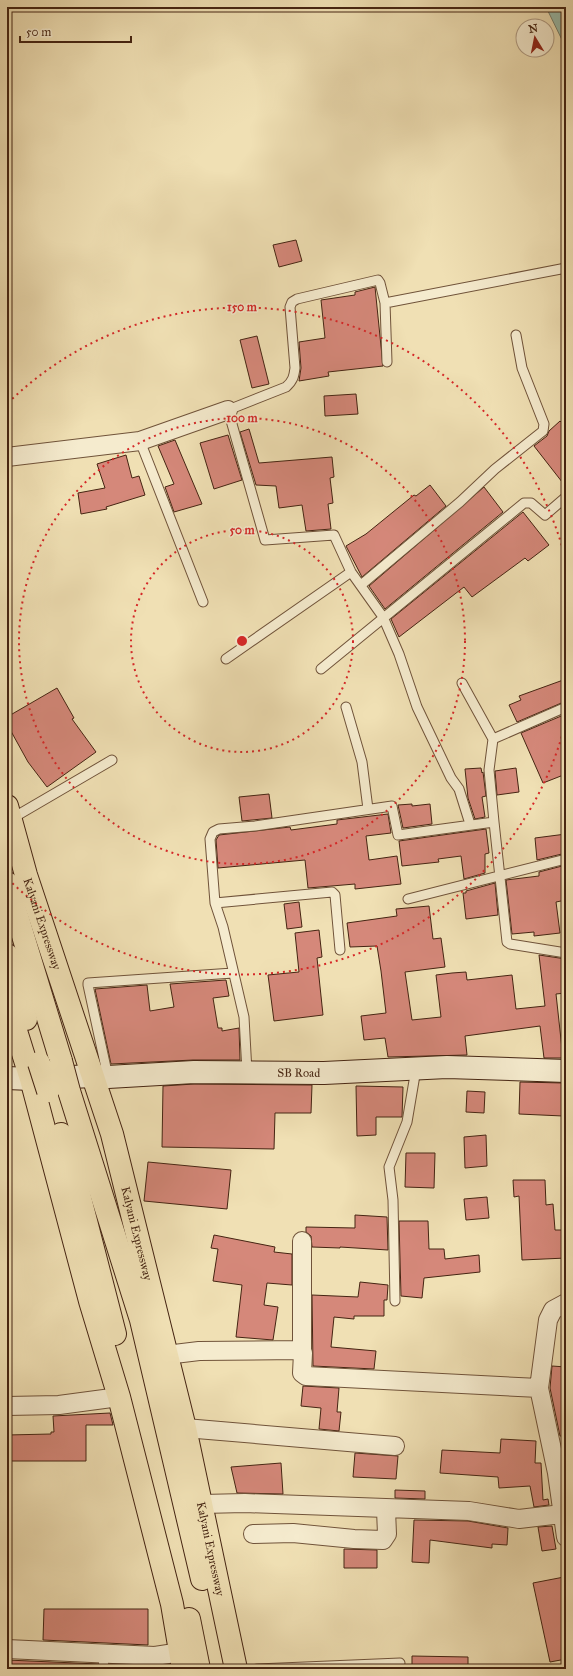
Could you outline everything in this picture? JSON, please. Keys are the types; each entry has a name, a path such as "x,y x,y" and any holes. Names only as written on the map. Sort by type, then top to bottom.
{"highway":[{"name":"Kalyani Expressway","path":"9,813 26,875 100,1077 112,1134 185,1428 236,1669"},
{"path":"7,883 69,1091 141,1320 216,1639 221,1669"},
{"path":"7,955 40,1078 90,1301 120,1397 172,1604 182,1660"},
{"path":"7,1002 40,1078 84,1214 168,1538 199,1669"}],"street":[{"path":"7,457 140,441 228,410"},
{"name":"SB Road","path":"7,1078 100,1077 194,1072 324,1073 447,1068 566,1070"},
{"path":"302,1241 302,1373 306,1376 539,1388"},
{"path":"566,1303 553,1310 548,1320 539,1388 562,1472 562,1514 566,1537"},
{"path":"166,1355 199,1351 302,1351"},
{"path":"7,1406 60,1405 120,1397"},
{"path":"185,1428 395,1446"},
{"path":"202,1504 245,1503 386,1510 469,1511 519,1519 562,1514"},
{"path":"252,1534 293,1532 354,1540 383,1540 387,1534 386,1510"},
{"path":"7,1649 104,1662 155,1656 182,1660"}],"lane":[{"path":"385,303 566,268"},
{"path":"387,362 385,303 378,280 292,302 290,307 295,368 294,377 286,387 228,410 265,540 332,534 336,538 351,572 383,617 399,654 417,707 451,778 459,789 470,824"},
{"path":"360,586 460,502 496,469 543,431 544,424 522,368 516,335"},
{"path":"140,441 203,602"},
{"path":"321,669 524,503 531,502 545,515 566,497"},
{"path":"226,659 351,572"},
{"path":"462,683 493,739 489,770 507,942 510,944 566,953"},
{"path":"346,707 362,762 368,809"},
{"path":"493,739 566,707"},
{"path":"9,813 112,760"},
{"path":"247,1072 244,1017 215,903 210,839 213,832 219,829 255,826 394,806 398,835 470,824 494,822"},
{"path":"408,899 499,874 566,859"},
{"path":"215,903 332,892 335,895 340,950"},
{"path":"100,1077 88,983 233,973"},
{"path":"395,1301 393,1200 389,1166 407,1122 416,1069"},
{"path":"257,1669 400,1664"}],"shaded area":[{"path":"546,7 566,7 566,48 555,25 555,18 551,18"}],"building":[{"path":"296,240 302,261 279,267 273,245"},
{"path":"375,287 383,366 328,372 329,376 299,381 301,368 299,342 325,338 321,300 355,295 355,292"},
{"path":"257,336 269,384 252,388 240,340"},
{"path":"356,394 358,414 325,416 324,396"},
{"path":"560,421 566,427 566,487 534,446 547,436 549,431"},
{"path":"249,429 259,463 332,457 334,477 330,478 333,503 328,504 331,529 306,531 302,505 279,508 276,486 256,485 240,432"},
{"path":"228,435 242,480 214,489 200,443"},
{"path":"175,440 202,504 174,512 165,487 174,484 158,446"},
{"path":"126,455 132,478 139,476 145,495 106,507 107,509 81,514 78,493 105,488 97,464"},
{"path":"430,485 446,506 362,577 346,546 366,534 414,495 416,496"},
{"path":"484,487 503,512 385,609 369,586"},
{"path":"523,512 549,545 528,561 525,558 472,597 464,587 399,637 391,619"},
{"path":"566,679 566,701 517,722 509,705 521,700 519,696"},
{"path":"57,688 74,718 72,719 96,752 47,787 28,762 7,724 7,717"},
{"path":"566,714 566,774 543,783 521,733"},
{"path":"481,768 482,773 483,772 486,796 482,797 485,817 475,819 468,798 465,769"},
{"path":"516,768 519,792 497,795 495,771"},
{"path":"269,794 272,818 242,821 239,797"},
{"path":"412,804 412,806 430,804 432,824 403,828 398,805"},
{"path":"388,814 391,833 366,836 369,860 397,856 401,884 355,889 355,884 308,888 305,860 218,868 216,840 219,835 290,827 291,830 337,824 337,820"},
{"path":"486,829 489,853 485,854 485,873 464,879 461,856 438,859 439,862 402,866 399,841"},
{"path":"566,834 566,853 537,860 535,838"},
{"path":"566,865 566,900 556,902 560,933 534,936 534,932 512,934 506,880 539,876 539,872"},
{"path":"495,883 498,915 466,919 463,893"},
{"path":"299,902 302,927 287,929 284,904"},
{"path":"429,906 433,939 441,938 445,967 405,972 412,1020 441,1017 436,975 452,973 466,972 467,980 512,975 516,1009 545,1006 539,955 566,959 566,993 556,994 563,1058 544,1058 540,1026 465,1036 467,1055 388,1057 385,1038 364,1040 361,1016 386,1013 381,971 377,946 350,947 347,923 397,916 396,909"},
{"path":"319,930 322,957 317,958 323,1015 274,1021 268,975 299,972 295,933"},
{"path":"226,980 229,996 213,998 218,1028 222,1028 222,1031 239,1028 240,1060 193,1060 111,1064 95,989 147,985 150,1011 174,1007 170,984"},
{"path":"520,1082 564,1083 563,1116 519,1114"},
{"path":"194,1084 312,1085 311,1113 275,1113 274,1149 162,1147 163,1086"},
{"path":"356,1086 403,1087 402,1117 376,1117 376,1135 357,1136"},
{"path":"467,1091 485,1092 484,1113 466,1112"},
{"path":"486,1135 487,1166 465,1168 464,1137"},
{"path":"406,1153 435,1153 434,1188 405,1187"},
{"path":"148,1162 231,1170 227,1209 144,1201"},
{"path":"513,1180 545,1180 546,1205 553,1204 555,1230 566,1230 566,1258 522,1260 519,1196 514,1197"},
{"path":"487,1197 489,1218 466,1220 464,1199"},
{"path":"355,1215 387,1217 388,1250 312,1247 311,1236 306,1232 306,1227 355,1228"},
{"path":"399,1221 428,1221 429,1249 444,1249 445,1259 479,1255 480,1272 424,1278 422,1298 401,1296"},
{"path":"214,1235 275,1247 274,1252 292,1254 292,1285 267,1283 264,1305 278,1307 273,1340 236,1337 242,1285 213,1281 218,1249 211,1248"},
{"path":"360,1282 388,1285 387,1300 384,1300 384,1316 354,1316 354,1319 334,1317 331,1347 376,1351 374,1369 313,1366 312,1295 358,1297"},
{"path":"552,1366 566,1367 566,1436 560,1436 550,1388"},
{"path":"303,1386 339,1388 337,1412 341,1412 339,1431 319,1429 321,1408 301,1406"},
{"path":"110,1413 113,1425 86,1425 86,1461 7,1461 7,1435 51,1434 51,1432 54,1432 53,1416"},
{"path":"501,1439 536,1441 535,1463 541,1463 543,1500 548,1499 549,1505 534,1507 530,1486 499,1488 498,1477 440,1473 442,1450 500,1453"},
{"path":"355,1453 398,1456 396,1479 353,1477"},
{"path":"281,1463 283,1494 237,1493 231,1467"},
{"path":"395,1490 425,1491 425,1499 395,1498"},
{"path":"414,1520 468,1521 508,1528 507,1545 492,1544 492,1548 430,1540 429,1563 412,1562"},
{"path":"552,1526 556,1549 542,1551 538,1527"},
{"path":"344,1549 377,1550 377,1568 344,1568"},
{"path":"564,1577 566,1585 566,1659 550,1662 533,1583"},
{"path":"44,1609 148,1609 148,1645 43,1640"},
{"path":"412,1656 468,1657 468,1669 412,1669"},
{"path":"7,1660 98,1664 98,1669 7,1669"},
{"path":"110,1664 149,1666 149,1669 110,1669"}]}
